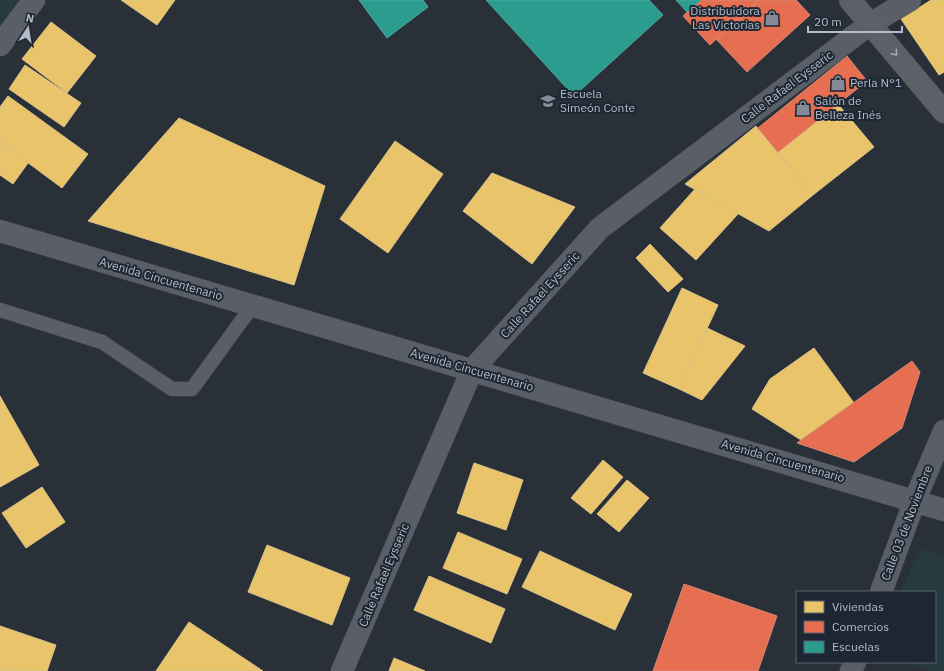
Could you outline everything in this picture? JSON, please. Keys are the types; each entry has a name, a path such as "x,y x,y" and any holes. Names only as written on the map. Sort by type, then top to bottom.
{"main road":[{"path":"850,0 944,112"}],"street":[{"path":"0,45 34,0"},
{"name":"Calle Rafael Eysseric","path":"342,671 472,370 600,228 870,24 910,0"},
{"name":"Avenida Cincuentenario","path":"0,231 915,500 944,510"},
{"name":"Calle 03 de Noviembre","path":"881,591 915,500 944,431"}],"lane":[{"path":"0,310 102,342 172,389 192,389 253,305"}],"green space":[{"path":"0,0 20,0 0,29"},
{"path":"920,549 944,556 944,671 930,671 910,663 936,663 936,591 900,591"}],"building: Viviendas":[{"path":"121,0 175,0 157,25"},
{"path":"931,0 944,0 944,72 939,75 901,19"},
{"path":"51,22 96,56 67,93 22,59"},
{"path":"25,65 81,103 64,127 9,89"},
{"path":"8,96 88,154 62,188 0,142 0,107"},
{"path":"838,104 874,147 813,195 778,152"},
{"path":"179,118 325,186 294,285 88,221"},
{"path":"756,126 813,195 769,231 685,184"},
{"path":"395,141 443,174 388,253 340,219"},
{"path":"0,142 28,163 13,184 0,175"},
{"path":"492,173 575,207 532,264 463,211"},
{"path":"695,189 738,214 696,260 660,228"},
{"path":"650,244 683,279 668,292 636,258"},
{"path":"682,288 718,305 679,389 643,373"},
{"path":"707,328 745,346 702,400 679,389"},
{"path":"814,348 854,403 801,440 752,409 770,379"},
{"path":"0,396 39,465 0,487"},
{"path":"603,460 623,477 591,514 571,498"},
{"path":"474,463 523,480 506,530 457,513"},
{"path":"627,480 649,498 619,532 597,514"},
{"path":"42,487 65,522 26,548 2,513"},
{"path":"458,532 522,559 507,594 443,568"},
{"path":"267,545 350,578 332,625 248,592"},
{"path":"540,551 632,594 615,630 522,587"},
{"path":"429,576 505,609 491,643 414,610"},
{"path":"189,622 263,671 156,671"},
{"path":"0,626 56,645 47,671 0,671"},
{"path":"394,658 425,671 389,671"}],"building: Comercios":[{"path":"701,0 759,0 710,45 683,16"},
{"path":"759,0 796,0 810,15 747,72 716,39"},
{"path":"847,56 867,81 778,152 758,128"},
{"path":"912,361 920,372 902,428 854,462 797,443"},
{"path":"684,584 777,616 758,671 653,671"}],"building: Escuelas":[{"path":"359,0 423,0 428,7 387,38"},
{"path":"486,0 649,0 663,15 574,96"},
{"path":"676,0 701,0 687,12"}],"place":[{"name":"Distribuidora Las Victorias","path":"772,18"},
{"name":"Perla N°1","path":"838,83"},
{"name":"Escuela Simeón Conte","path":"548,101"},
{"name":"Salón de Belleza Inés","path":"803,108"}]}
